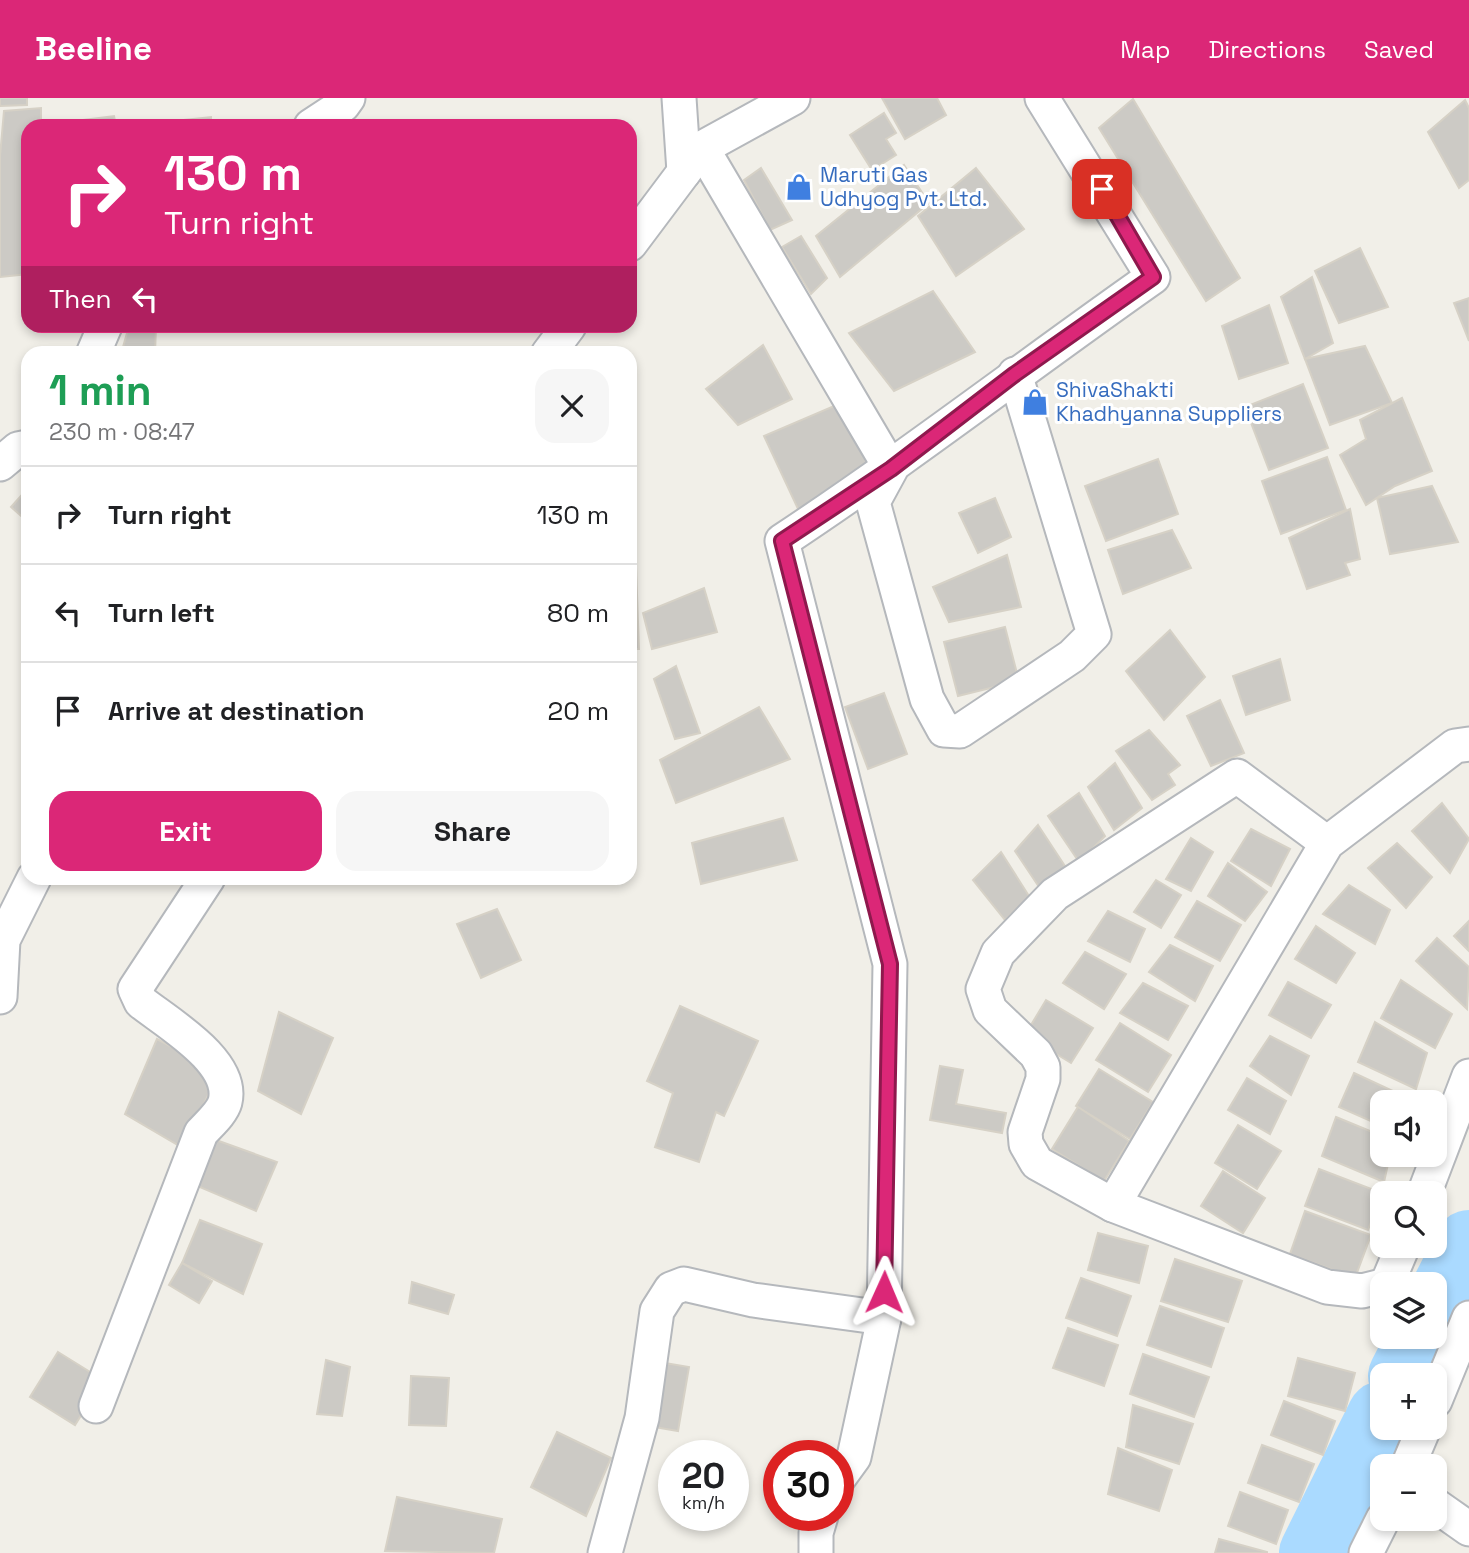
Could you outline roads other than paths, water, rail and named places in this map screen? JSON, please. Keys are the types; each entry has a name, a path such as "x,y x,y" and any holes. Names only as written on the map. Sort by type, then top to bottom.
{"street":[{"path":"322,119 343,105 348,98"},
{"path":"679,98 693,160 891,469"},
{"path":"637,235 693,160 793,98"},
{"path":"854,1457 884,1318 890,964 782,541 891,469 1015,374 1153,277 1042,98"},
{"path":"891,469 873,502 926,699 944,730 960,731 1072,656 1094,634 1015,374"},
{"path":"0,464 21,448"},
{"path":"1113,1205 1327,843 1455,746 1469,744"},
{"path":"1327,843 1237,776 1055,894 998,953 983,989 990,1010 1036,1054 1043,1067 1043,1079 1025,1132 1031,1155 1037,1163 1113,1205 1326,1287 1362,1291 1370,1289"},
{"path":"0,997 3,940 30,885"},
{"path":"96,1406 201,1133 225,1105 227,1085 218,1064 141,1002 135,989 203,885"},
{"path":"1429,1181 1469,1076"},
{"path":"605,1553 642,1418 657,1311 671,1289 684,1284 753,1300 884,1318"},
{"path":"1447,1372 1469,1318"},
{"path":"1447,1513 1469,1529"},
{"path":"816,1553 817,1531"},
{"path":"1366,1553 1377,1531"}],"waterway":[{"path":"1447,1288 1469,1245"},
{"path":"1410,1363 1417,1349"},
{"path":"1314,1553 1370,1440"}],"place":[{"name":"Maruti Gas Udhyog Pvt. Ltd.","path":"799,187"},
{"name":"ShivaShakti Khadhyanna Suppliers","path":"1035,402"}]}
